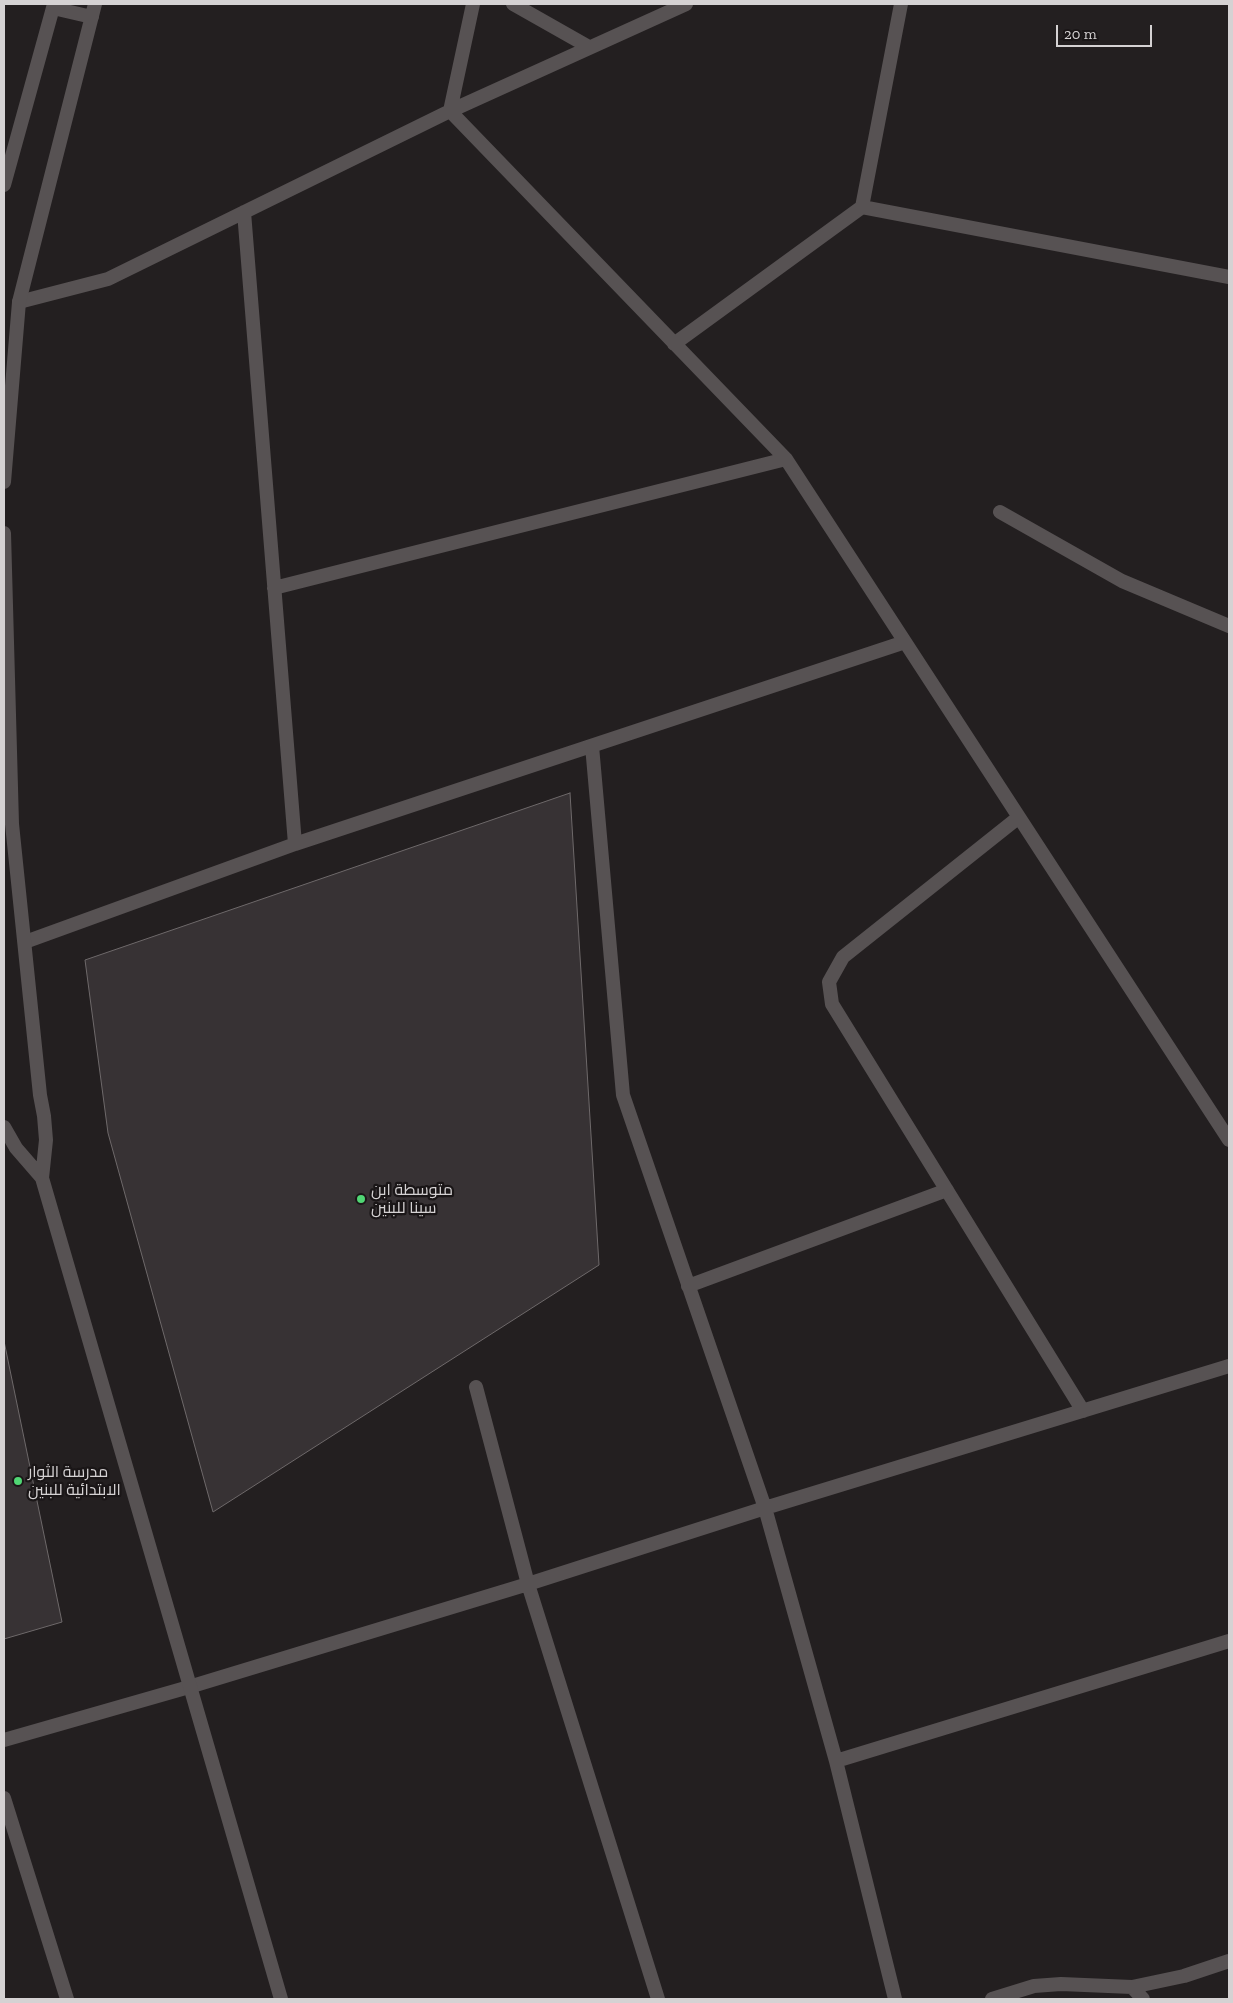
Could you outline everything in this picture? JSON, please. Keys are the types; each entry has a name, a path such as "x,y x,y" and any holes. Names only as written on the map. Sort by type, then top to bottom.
{"street":[{"path":"450,110 473,4"},
{"path":"513,4 589,47"},
{"path":"19,302 108,279 450,110 686,4"},
{"path":"674,344 862,207 901,4"},
{"path":"4,185 54,6 94,11 19,302 4,482"},
{"path":"450,110 786,459 1229,1140"},
{"path":"862,207 1229,277"},
{"path":"244,212 295,844"},
{"path":"274,588 786,459"},
{"path":"1000,512 1122,582 1229,626"},
{"path":"4,533 12,824 46,1140 42,1178 281,1999"},
{"path":"25,942 295,844 905,642"},
{"path":"592,746 623,1096 765,1508 836,1761 895,1999"},
{"path":"1019,817 842,957 829,982 832,1004 1083,1411"},
{"path":"4,1127 16,1148 42,1178"},
{"path":"688,1286 947,1190"},
{"path":"4,1740 189,1687 528,1584 765,1508 1229,1366"},
{"path":"476,1387 528,1584 658,1999"},
{"path":"836,1761 1229,1642"},
{"path":"4,1798 67,1999"},
{"path":"992,1999 1034,1986 1061,1984 1132,1987 1184,1976 1229,1961"},
{"path":"1132,1987 1143,1999"}],"building":[{"name":"متوسطة ابن سينا للبنين","path":"570,793 599,1265 213,1512 108,1133 85,960"},
{"name":"مدرسة الثوار الابتدائية للبنين","path":"4,1341 62,1622 4,1639"}],"place":[{"name":"متوسطة ابن سينا للبنين","path":"361,1199"},
{"name":"مدرسة الثوار الابتدائية للبنين","path":"18,1481"}]}
